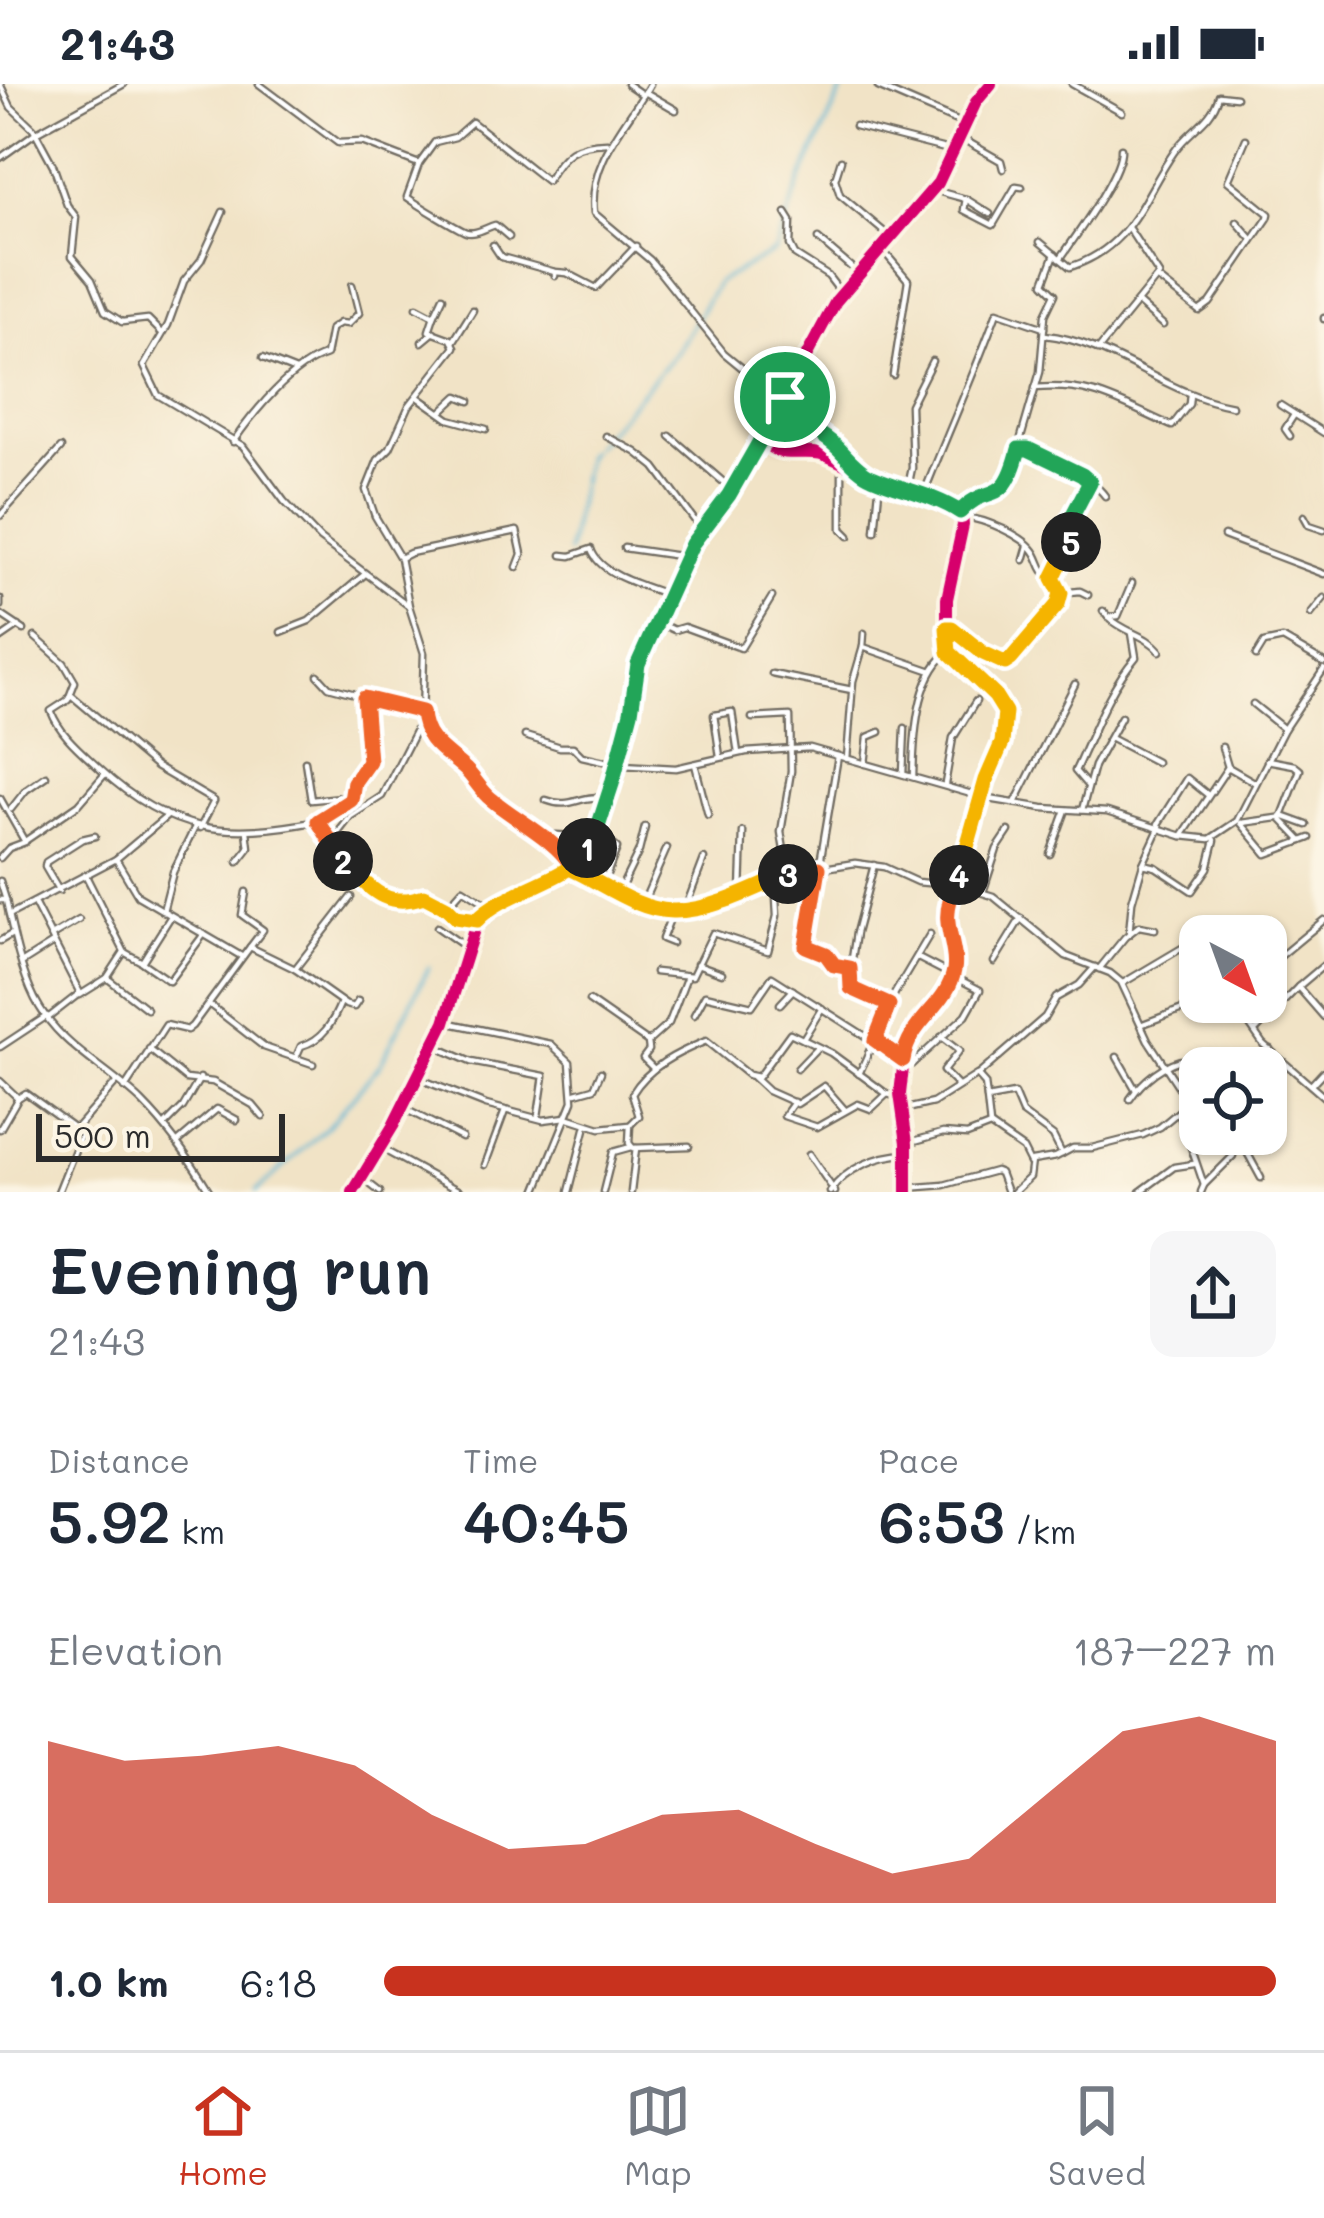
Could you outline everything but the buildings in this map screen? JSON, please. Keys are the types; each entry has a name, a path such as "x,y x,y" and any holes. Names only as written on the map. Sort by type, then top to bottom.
{"street":[{"path":"0,84 11,107 35,133 76,217 72,256 92,280 105,310 122,322 148,320 162,333"},
{"path":"0,158 124,84"},
{"path":"259,84 338,143 362,142 418,164"},
{"path":"627,84 676,110"},
{"path":"650,84 610,144 592,192 594,213 636,246 724,353 786,399 802,426 839,448 868,477 924,493 962,514 1002,528 1036,553 1040,567 1061,593"},
{"path":"353,1192 446,1022 477,920 492,907 570,867 596,834 631,712 636,668 686,556 733,490 841,293 933,190 976,102 991,84"},
{"path":"1072,84 1121,112"},
{"path":"878,87 965,125"},
{"path":"1040,242 1074,266 1129,229 1175,149 1190,131 1208,120 1219,94 1236,97"},
{"path":"509,237 494,225 474,233 463,231 430,206 407,196 418,164 435,142 455,137 472,122 548,181 560,158 579,144 610,144"},
{"path":"855,126 953,151"},
{"path":"961,138 1001,161 1003,169"},
{"path":"1157,278 1199,311 1210,303 1269,214 1228,181 1246,140"},
{"path":"978,1075 985,1084 990,1126 1023,1149 1030,1162 1030,1177 1010,1192 995,1171 906,1190 908,1143 900,1097 903,1060 917,1022 940,998 955,968 947,913 1002,743 1004,707 949,652 947,599 962,514 968,503 1004,487 1036,388 1045,315 1055,295 1044,283 1112,175 1122,156 1120,148"},
{"path":"841,160 837,190 889,236"},
{"path":"966,199 964,210 993,225 1016,186 1022,187"},
{"path":"933,190 966,199 990,214"},
{"path":"224,212 201,260 184,281 144,366 153,388 256,460 284,501 320,539 410,606"},
{"path":"786,213 795,255 828,276 841,293"},
{"path":"1237,222 1251,238"},
{"path":"1099,350 1157,278 1156,268 1129,229"},
{"path":"818,238 859,274"},
{"path":"493,245 501,256 555,274 567,273 596,288 636,246"},
{"path":"881,248 908,280 893,374"},
{"path":"233,442 296,371 326,355 331,329 359,314 352,285"},
{"path":"443,298 428,328 453,342"},
{"path":"1138,303 1163,325"},
{"path":"417,307 434,316"},
{"path":"473,310 452,352 398,425 390,448 377,460 366,490 400,558 426,665 422,715 428,736 484,793 524,821 570,867 643,903 673,911 686,909 788,874 855,863 874,865 917,882 983,892 1000,900 1066,956 1123,983 1148,1040 1179,1088"},
{"path":"924,493 997,312 1071,338 1190,394 1232,406"},
{"path":"422,342 434,332"},
{"path":"263,358 296,371"},
{"path":"908,487 910,405 932,361"},
{"path":"1036,388 1077,387 1108,394 1172,426 1189,404 1190,394"},
{"path":"436,410 444,410 458,396 470,401"},
{"path":"418,397 449,419 486,429"},
{"path":"1280,405 1321,431 1324,423"},
{"path":"1290,436 1285,432 1294,415"},
{"path":"606,436 655,467 701,529"},
{"path":"670,436 733,490"},
{"path":"761,438 781,454 817,453 859,468"},
{"path":"0,516 62,448"},
{"path":"1019,449 1035,452 1090,482 1105,496"},
{"path":"846,466 842,529 849,536"},
{"path":"875,531 880,479"},
{"path":"1053,578 1072,541 1068,524 1090,482"},
{"path":"1304,516 1310,525 1324,530"},
{"path":"400,558 517,531 522,554 518,567"},
{"path":"1224,536 1324,574"},
{"path":"1024,560 1028,546"},
{"path":"624,548 686,556"},
{"path":"562,555 592,549 597,562 634,583 671,596"},
{"path":"281,632 309,621 364,575"},
{"path":"1108,617 1118,616 1132,583"},
{"path":"947,628 987,656 1006,662 1035,635 1061,593"},
{"path":"1061,593 1088,595"},
{"path":"659,623 741,648 772,597"},
{"path":"1311,614 1324,598"},
{"path":"0,606 22,628 0,638"},
{"path":"1102,611 1122,630 1149,638 1160,651"},
{"path":"847,759 852,689 864,633"},
{"path":"1087,785 1075,771 1093,738 1108,693 1135,659 1132,633"},
{"path":"34,637 73,673 71,695 53,709 52,716 105,774 166,817 197,828 247,831 318,821 353,796"},
{"path":"1239,822 1284,729 1321,681 1324,666 1283,639 1264,643 1256,656"},
{"path":"862,647 932,671"},
{"path":"913,776 920,716 932,671 949,652"},
{"path":"772,674 852,689"},
{"path":"318,675 329,687 422,715"},
{"path":"1015,802 1075,684"},
{"path":"71,695 156,767 214,801 173,872 163,911"},
{"path":"353,796 354,782 369,761 364,698"},
{"path":"945,784 953,738 976,701"},
{"path":"1253,704 1284,729"},
{"path":"720,757 714,715 732,712 737,753"},
{"path":"331,842 351,816 380,798 422,715"},
{"path":"752,718 790,716 793,746 781,832 788,874"},
{"path":"1082,810 1087,785 1121,717"},
{"path":"903,774 905,728"},
{"path":"865,764 868,737 880,732"},
{"path":"525,736 573,747 582,756 614,764 670,768 793,746 982,797 1107,812 1182,836 1214,837 1239,822 1282,819 1307,825"},
{"path":"1110,738 1156,762"},
{"path":"1222,748 1228,767 1256,783"},
{"path":"838,756 806,946 826,954 834,965 850,968"},
{"path":"1268,760 1300,770 1282,819"},
{"path":"305,761 311,800 353,796"},
{"path":"695,764 708,815"},
{"path":"1182,836 1228,767"},
{"path":"0,858 79,804 105,774"},
{"path":"10,811 26,790 46,776"},
{"path":"1129,935 1132,902 1158,826 1187,778 1208,795"},
{"path":"546,800 571,805 592,796 607,800"},
{"path":"0,798 25,841"},
{"path":"1050,854 1066,810"},
{"path":"9,915 116,859 166,817"},
{"path":"1239,822 1267,854 1306,839 1282,819"},
{"path":"318,821 342,860 381,896 406,903 424,896 456,917 477,920"},
{"path":"619,892 645,827"},
{"path":"983,892 997,849 1010,830"},
{"path":"238,862 249,848 247,831"},
{"path":"740,893 743,832"},
{"path":"556,835 596,834 617,848 603,885"},
{"path":"59,892 46,862 95,836"},
{"path":"1143,864 1156,867 1192,891 1208,868 1214,837"},
{"path":"643,903 667,848"},
{"path":"116,859 138,896 242,957"},
{"path":"686,909 704,859"},
{"path":"874,865 850,968 851,988 889,1005"},
{"path":"86,876 124,952 170,981 204,934"},
{"path":"656,972 693,975 712,933 755,950 770,949 777,916 775,880"},
{"path":"0,881 35,999 67,1042 164,1126 208,1191"},
{"path":"447,908 463,889 492,907"},
{"path":"124,1088 166,1025 187,1030 263,930 242,915 246,892"},
{"path":"295,969 351,898"},
{"path":"35,904 80,995"},
{"path":"672,943 662,939 673,911"},
{"path":"142,962 171,916"},
{"path":"994,962 1021,918"},
{"path":"23,962 80,920"},
{"path":"1287,951 1324,920"},
{"path":"902,1110 933,1103 978,1075 1129,935 1142,926 1155,929"},
{"path":"437,927 467,948"},
{"path":"0,941 12,934"},
{"path":"859,1074 889,1005 929,934"},
{"path":"250,947 295,969 341,1002 351,1007 358,1001"},
{"path":"1123,983 1179,950"},
{"path":"0,1047 107,978 124,952"},
{"path":"901,1074 966,1015 980,992 918,958"},
{"path":"697,964 722,973"},
{"path":"1254,1031 1324,965"},
{"path":"647,1042 669,1023 687,976"},
{"path":"694,1015 705,995 752,1006 772,977 903,1060"},
{"path":"107,978 147,1010"},
{"path":"1298,987 1324,1016"},
{"path":"780,1004 793,990"},
{"path":"590,1001 647,1042 649,1050 643,1058 654,1069"},
{"path":"297,1057 302,1046 330,1027 341,1002"},
{"path":"208,1003 264,1046 313,1064"},
{"path":"803,1039 822,1009"},
{"path":"1144,1024 1179,1010"},
{"path":"446,1022 551,1044 570,1062 575,1093 536,1192"},
{"path":"1248,1023 1268,1047"},
{"path":"753,1077 762,1074 790,1033 848,1065 887,1094 900,1097"},
{"path":"939,1036 959,1052 943,1071 958,1086"},
{"path":"418,1079 537,1119 566,1117 600,1128 630,1125 639,1116 632,1094 635,1088 654,1069 706,1041 768,1091 802,1102 824,1086 845,1110"},
{"path":"434,1046 471,1062 544,1076 537,1119"},
{"path":"797,1069 817,1048"},
{"path":"149,1049 186,1079 200,1078 253,1105 263,1117"},
{"path":"1117,1057 1136,1090"},
{"path":"848,1065 864,1059"},
{"path":"1130,1099 1179,1060"},
{"path":"1287,1064 1324,1096"},
{"path":"1311,1085 1324,1071"},
{"path":"575,1093 594,1088 601,1072"},
{"path":"164,1126 200,1078"},
{"path":"0,1082 19,1098"},
{"path":"77,1130 116,1083"},
{"path":"0,1129 26,1093 77,1130 79,1142 58,1192"},
{"path":"794,1102 784,1115 817,1127 858,1104 871,1109 887,1094"},
{"path":"987,1100 1014,1094 1022,1113 1052,1136 1063,1154"},
{"path":"402,1108 462,1138"},
{"path":"178,1142 217,1109 237,1120"},
{"path":"484,1165 505,1111"},
{"path":"1030,1162 1143,1135 1179,1112"},
{"path":"568,1192 586,1125"},
{"path":"630,1125 634,1148 631,1192"},
{"path":"908,1143 943,1133 968,1135 990,1126"},
{"path":"602,1192 613,1152 688,1146"},
{"path":"380,1148 461,1192"},
{"path":"809,1154 832,1191 841,1178 867,1163 907,1154"},
{"path":"1192,1155 1203,1188 1234,1155"},
{"path":"1249,1155 1261,1178"},
{"path":"1140,1192 1174,1167 1195,1164"},
{"path":"362,1178 380,1192"}],"waterway":[{"path":"568,552 586,456 676,353 718,282 775,251 801,179 845,84"},
{"path":"256,1192 328,1126 380,1065 429,967"}],"cycle path":[{"path":"353,1192 393,1126 445,1022 477,920 564,872 591,842 624,738 636,668 691,544 748,464 836,301 938,183 976,102 991,84"},
{"path":"761,438 779,451 827,456 861,469 868,477 932,496 962,513 947,599 947,648 1004,707 1002,743 986,780 948,913 954,972 940,998 917,1022 905,1050 900,1094 907,1192"}],"route":[{"path":"785,397 802,426 839,448 868,477 932,496 960,512 968,503 1004,487 1019,449 1035,452 1090,482 1068,524 1072,541 1053,578 1061,593 1058,604 1019,652 1005,663 947,628 949,652 1004,707 1004,734 947,913 954,972 940,998 917,1022 903,1060 875,1040 889,1005 851,988 850,968 834,965 826,954 806,946 819,868 673,911 626,896 569,868 492,907 477,920 456,917 424,896 406,903 381,896 342,860 318,821 354,795 354,782 369,761 364,698 381,699 422,712 424,729 434,743 496,804 524,821 572,866 597,830 631,712 636,668 692,544 729,495 785,397"}]}
